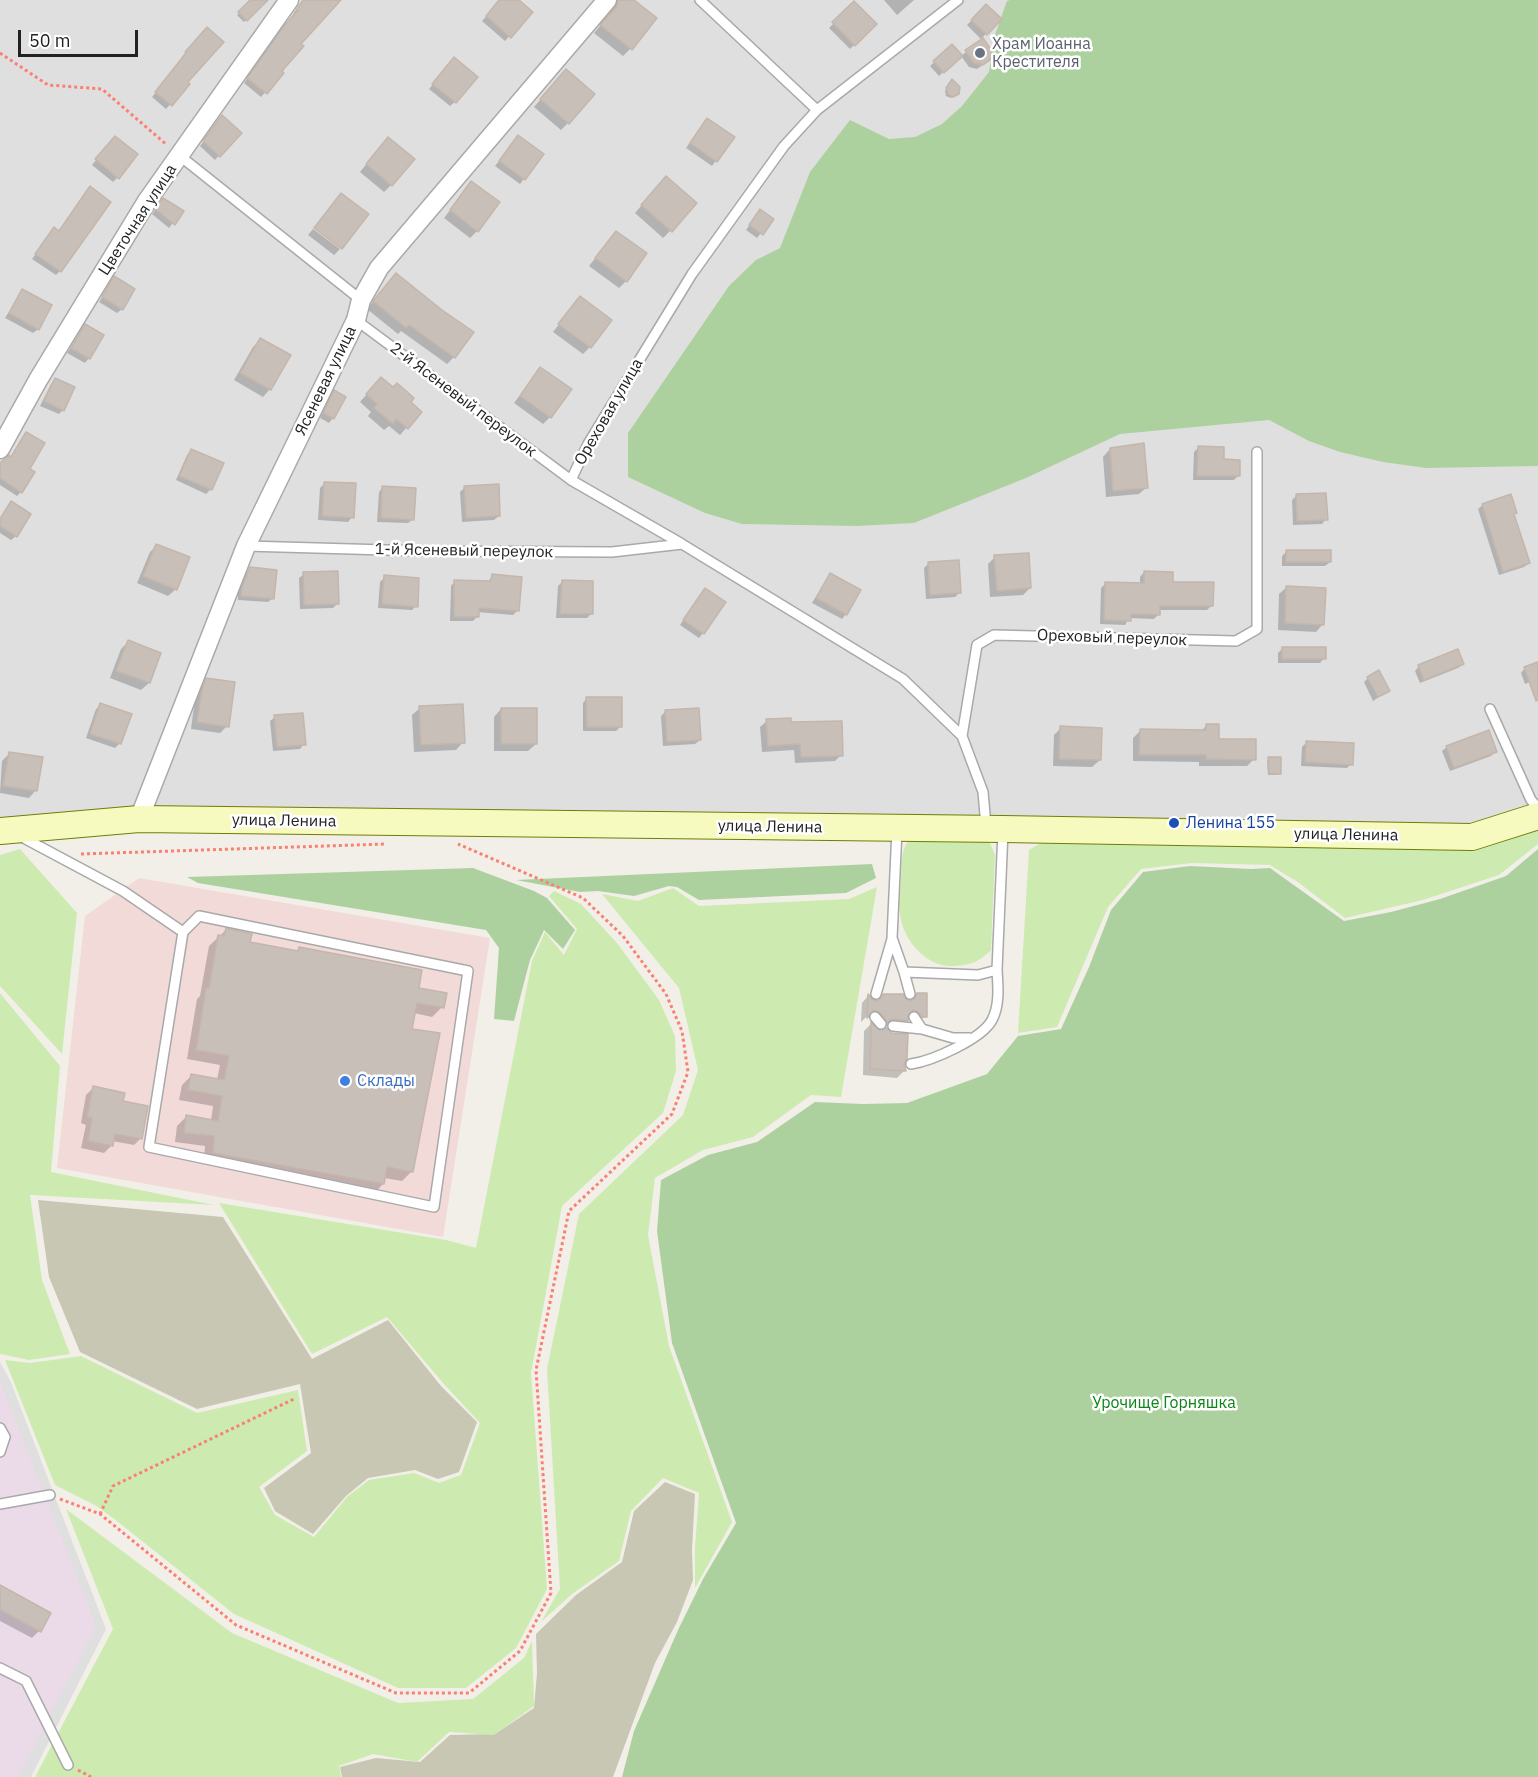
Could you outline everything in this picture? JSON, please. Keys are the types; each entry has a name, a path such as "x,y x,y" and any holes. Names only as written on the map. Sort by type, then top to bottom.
{"main road":[{"name":"улица Ленина","path":"4,830 138,819 1472,837 1538,816"}],"street":[{"name":"Цветочная улица","path":"0,448 38,380 141,211 289,0"},
{"name":"Ясеневая улица","path":"138,819 246,546 356,321 361,300 379,268 607,0"}],"lane":[{"path":"700,0 817,110"},
{"name":"Ореховая улица","path":"958,0 817,110 784,146 692,274 588,444 571,480 682,544 903,680 962,736"},
{"path":"180,156 361,300"},
{"name":"2-й Ясеневый переулок","path":"356,321 571,480"},
{"name":"Ореховый переулок","path":"911,1064 928,1061 984,1031 992,1021 998,1004 994,829 962,736 977,645 994,634 1236,641 1257,629 1257,452"},
{"name":"1-й Ясеневый переулок","path":"246,546 421,551 612,552 682,544"},
{"path":"1490,709 1531,800 1538,808"},
{"path":"876,994 892,938 897,829"},
{"path":"4,830 123,891 183,933"},
{"path":"199,916 468,971 434,1207 148,1147 183,933 199,916"},
{"path":"892,938 910,994"},
{"path":"904,972 978,975 997,970"},
{"path":"914,1017 922,1029"},
{"path":"893,1026 922,1029 953,1038 971,1038"},
{"path":"0,1428 5,1437 0,1452"},
{"path":"0,1504 50,1495"},
{"path":"0,1668 26,1681 68,1765"}],"path":[{"path":"0,52 48,85 102,89 180,156"},
{"path":"50,1495 100,1514 236,1625 396,1693 470,1693 520,1651 551,1593 536,1370 569,1210 672,1114 688,1072 682,1031 666,994 623,936 583,898 454,842"},
{"path":"54,855 395,844"},
{"path":"100,1514 113,1486 296,1398"}],"shaded area":[{"path":"0,0 1538,0 1538,800 1469,830 0,825"},
{"path":"139,878 490,938 443,1237 57,1168 85,916"},
{"path":"38,1200 223,1217 312,1359 388,1320 441,1386 477,1422 459,1472 438,1479 415,1470 368,1478 346,1496 313,1534 275,1511 264,1488 311,1453 300,1384 197,1409 80,1352 49,1277"},
{"path":"0,1362 10,1380 106,1629 31,1777 0,1777"},
{"path":"0,1382 96,1626 18,1777 0,1777"},
{"path":"665,1482 695,1494 693,1580 677,1622 655,1663 613,1777 342,1777 340,1767 376,1758 420,1762 450,1735 495,1734 534,1708 537,1673 536,1634 576,1595 622,1562 634,1511"}],"green space":[{"path":"1538,0 1538,466 1426,468 1383,462 1340,452 1309,441 1269,420 1120,434 1026,478 914,523 857,526 742,524 705,513 628,477 628,433 729,286 756,260 780,248 810,172 850,120 889,139 915,137 942,124 962,106 989,72 995,35 1007,1"},
{"path":"1538,825 1538,844 1499,875 1423,900 1345,918 1299,883 1270,865 1192,863 1141,869 1108,907 1057,1027 1018,1033 1029,850 1044,841"},
{"path":"979,837 990,843 995,855 991,950 979,960 965,965 935,963 926,958 911,943 902,924 899,902 904,849 910,838"},
{"path":"20,849 77,913 62,1054 0,986 0,855"},
{"name":"Урочище Горняшка","path":"1538,849 1538,1777 622,1777 634,1731 678,1630 703,1579 736,1523 672,1343 657,1231 661,1180 708,1155 757,1142 815,1102 907,1103 987,1074 1018,1036 1061,1029 1111,910 1143,872 1190,866 1270,868 1344,921 1440,899 1506,876"},
{"path":"872,864 876,878 846,893 699,900 677,887 669,886 634,896 598,891 580,892 516,880"},
{"path":"473,868 547,898 575,930 563,949 544,930 530,960 514,1021 494,1019 499,948 486,930 198,883 187,877"},
{"path":"877,887 841,1097 811,1095 753,1137 703,1150 655,1178 648,1235 669,1346 732,1522 695,1588 699,1493 663,1478 631,1511 619,1561 572,1594 541,1622 560,1589 547,1369 579,1214 683,1115 698,1070 679,988 602,894 638,901 673,888 699,906 849,899"},
{"path":"554,891 581,904 617,943 659,1000 675,1036 676,1071 663,1113 562,1206 531,1373 547,1589 516,1648 466,1688 398,1688 234,1614 95,1505 55,1485 5,1360 30,1363 81,1356 197,1413 298,1390 307,1451 259,1487 275,1515 314,1537 347,1497 369,1480 414,1473 439,1483 461,1475 480,1423 387,1317 312,1354 219,1203 446,1240 476,1248 532,961 545,932 564,955 577,929 549,896"},
{"path":"0,993 60,1066 51,1172 214,1205 30,1195 42,1280 70,1354 29,1360 0,1354"},
{"path":"66,1509 232,1633 398,1703 473,1699 524,1658 532,1641 534,1706 494,1735 449,1732 417,1762 373,1754 339,1766 341,1777 35,1777 113,1629"}],"building":[{"path":"250,0 268,0 247,21 238,12"},
{"path":"303,0 341,0 301,44 304,46 282,71 284,73 267,94 247,78"},
{"path":"499,0 519,0 533,12 511,38 486,16"},
{"path":"618,0 634,0 657,18 632,50 600,25 616,7"},
{"path":"854,1 877,24 855,46 832,22"},
{"path":"986,4 1002,19 987,35 971,20"},
{"path":"207,27 224,42 188,82 190,84 172,106 155,92"},
{"name":"Храм Иоанна Крестителя","path":"983,38 992,51 990,60 983,65 974,63 965,50"},
{"path":"952,44 963,56 944,73 933,61"},
{"path":"454,57 478,77 456,103 432,84"},
{"path":"566,69 595,94 569,124 540,99"},
{"path":"952,79 960,87 959,94 953,97 948,94 946,88"},
{"path":"222,115 242,133 220,157 203,141"},
{"path":"707,118 735,137 717,162 690,143"},
{"path":"518,135 544,154 525,180 499,161"},
{"path":"115,136 138,154 119,179 95,159"},
{"path":"388,137 415,159 392,186 366,164"},
{"path":"666,176 697,203 672,232 641,205"},
{"path":"471,181 500,202 478,232 450,210"},
{"path":"90,186 111,202 61,272 35,254 54,227 59,231"},
{"path":"341,193 369,214 342,249 314,228"},
{"path":"163,198 184,211 175,225 155,209"},
{"path":"760,209 774,219 763,235 749,225"},
{"path":"616,231 647,253 627,282 595,258"},
{"path":"396,273 474,332 455,358 409,325 406,328 373,301"},
{"path":"114,276 135,289 123,310 102,297"},
{"path":"22,289 52,305 39,330 9,313"},
{"path":"580,296 612,320 591,348 558,324"},
{"path":"85,324 104,335 90,359 71,348"},
{"path":"260,338 291,355 271,390 240,373"},
{"path":"540,367 572,389 551,418 520,396"},
{"path":"381,377 393,387 397,383 414,398 411,402 422,412 408,429 396,419 393,424 374,408 377,404 366,394"},
{"path":"55,378 75,387 64,411 44,401"},
{"path":"334,390 346,397 334,419 323,413"},
{"path":"26,432 45,443 30,469 35,472 22,493 0,478 0,463 9,455 11,457"},
{"path":"1144,443 1148,488 1113,491 1110,448"},
{"path":"1198,446 1224,447 1224,459 1240,460 1240,476 1197,476"},
{"path":"191,449 224,463 212,490 179,476"},
{"path":"324,482 356,483 354,518 322,516"},
{"path":"499,484 500,516 466,518 464,486"},
{"path":"382,486 416,488 414,520 381,518"},
{"path":"1326,493 1328,520 1297,521 1296,494"},
{"path":"1511,494 1517,513 1514,514 1530,563 1503,572 1482,504"},
{"path":"11,501 31,514 17,537 0,526 0,519"},
{"path":"156,544 190,557 177,590 143,576"},
{"path":"1286,550 1331,550 1331,562 1286,562"},
{"path":"1029,553 1031,588 997,591 994,555"},
{"path":"959,560 961,593 930,595 928,562"},
{"path":"250,567 277,570 274,599 241,596"},
{"path":"338,571 339,604 304,605 303,572"},
{"path":"1144,571 1173,572 1173,582 1214,582 1213,606 1160,606 1160,615 1131,614 1131,621 1104,620 1105,582 1144,583"},
{"path":"830,573 861,590 847,615 816,598"},
{"path":"492,574 522,577 519,611 479,608 479,617 454,617 454,580 491,581"},
{"path":"384,575 419,578 418,607 382,604"},
{"path":"562,580 593,581 593,614 560,614"},
{"path":"1286,586 1326,588 1324,625 1285,623"},
{"path":"705,588 726,602 704,634 683,620"},
{"path":"128,640 161,653 150,683 116,671"},
{"path":"1282,647 1326,647 1326,659 1282,659"},
{"path":"1458,649 1464,664 1424,680 1418,665"},
{"path":"1538,662 1538,700 1536,701 1524,667"},
{"path":"1379,670 1390,691 1378,697 1367,677"},
{"path":"206,678 235,682 229,727 197,722"},
{"path":"586,697 622,697 622,727 587,727"},
{"path":"100,703 132,714 121,744 90,734"},
{"path":"463,704 465,743 421,745 419,706"},
{"path":"501,708 537,708 537,744 501,744"},
{"path":"699,708 701,740 667,742 665,710"},
{"path":"303,713 306,745 277,747 274,715"},
{"path":"791,718 791,722 842,721 843,756 801,757 800,744 768,746 766,719"},
{"path":"1206,724 1219,724 1219,739 1256,739 1256,760 1206,759 1206,755 1139,755 1140,729 1206,730"},
{"path":"1060,726 1102,728 1101,760 1059,759"},
{"path":"1489,730 1497,752 1454,768 1446,746"},
{"path":"1306,741 1354,743 1353,765 1305,762"},
{"path":"9,752 43,757 37,791 3,786"},
{"path":"1268,757 1281,757 1281,774 1269,774"},
{"path":"226,928 252,934 250,942 298,951 299,947 422,970 419,988 447,993 444,1008 417,1003 412,1029 440,1033 413,1172 387,1167 384,1184 213,1153 214,1136 184,1133 186,1115 218,1121 222,1096 188,1090 191,1074 224,1080 229,1056 196,1050 206,988 209,988 218,935 224,936"},
{"path":"917,993 927,993 927,1017 922,1017 913,1010 908,1015 908,1021 893,1019 887,1022 880,1013 874,1010 867,1018 868,994 877,1001 883,994 903,994 911,1001"},
{"path":"871,1022 879,1030 887,1028 892,1033 908,1034 907,1059 904,1063 906,1071 870,1069"},
{"path":"93,1086 125,1093 123,1101 148,1106 142,1139 115,1134 113,1146 88,1141 92,1118 87,1117"},
{"path":"0,1585 51,1613 41,1632 0,1610"}],"place":[{"name":"Храм Иоанна Крестителя","path":"980,53"},
{"name":"Ленина 155","path":"1174,823"},
{"name":"Склады","path":"345,1081"}]}
